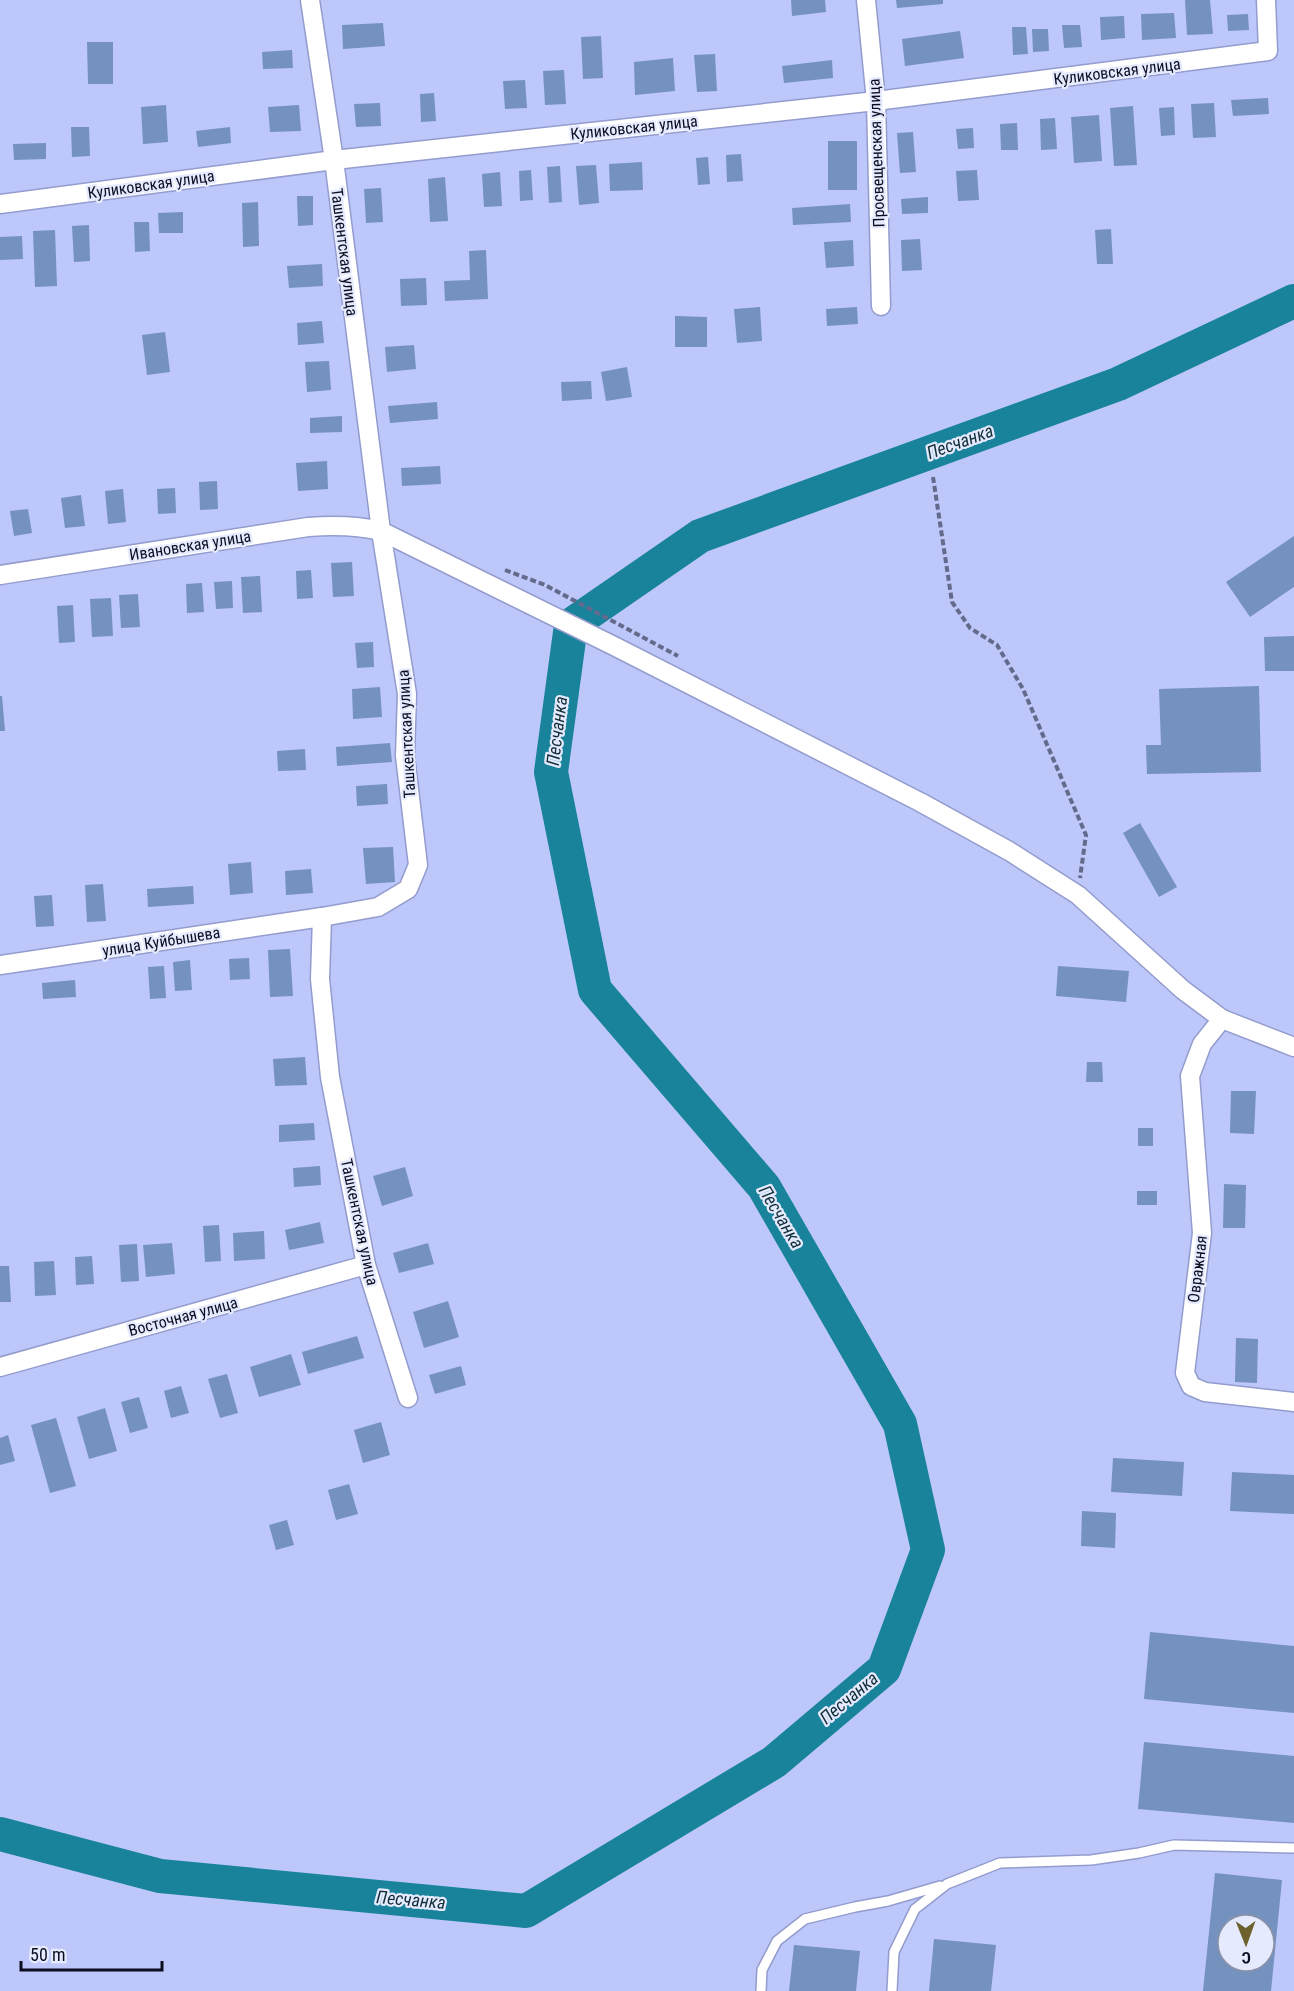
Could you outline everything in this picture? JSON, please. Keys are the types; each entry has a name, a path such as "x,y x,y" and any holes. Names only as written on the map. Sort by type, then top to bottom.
{"street":[{"name":"Ташкентская улица","path":"310,0 334,160 381,531 407,694 405,756 418,865 408,889 378,907 322,917 320,979 330,1077 366,1265 408,1398"},
{"name":"Просвещенская улица","path":"866,0 876,101 881,306"},
{"name":"Куликовская улица","path":"0,204 334,160 876,101 1268,51 1266,0"},
{"name":"Ивановская улица","path":"0,575 308,527 361,526 381,531 920,801 1009,851 1078,895 1183,990 1222,1020 1294,1047"},
{"name":"улица Куйбышева","path":"0,965 322,917"},
{"name":"Овражная","path":"1222,1020 1202,1044 1190,1076 1202,1233 1185,1373 1191,1386 1205,1392 1294,1402"},
{"name":"Восточная улица","path":"0,1367 366,1265"}],"lane":[{"path":"761,1991 762,1970 777,1941 805,1920 888,1901 947,1884 1000,1863 1091,1860 1174,1845 1294,1848"},
{"path":"892,1991 894,1952 915,1909 947,1884"}],"path":[{"path":"933,477 952,602 970,628 997,645 1023,689 1086,835 1078,895"},
{"path":"545,585 684,659"}],"building":[{"path":"791,0 825,0 826,12 792,16"},
{"path":"896,0 943,0 943,4 897,8"},
{"path":"1185,0 1210,0 1213,34 1187,35"},
{"path":"1174,13 1176,38 1142,40 1141,14"},
{"path":"1248,14 1249,30 1228,31 1227,15"},
{"path":"1124,16 1125,38 1101,40 1100,17"},
{"path":"383,23 385,46 343,49 342,25"},
{"path":"1062,25 1080,25 1082,47 1064,48"},
{"path":"1012,27 1026,27 1028,54 1013,55"},
{"path":"1032,29 1048,29 1049,51 1033,52"},
{"path":"960,31 964,58 905,66 902,39"},
{"path":"601,36 603,78 583,79 581,37"},
{"path":"87,42 113,42 113,84 88,84"},
{"path":"292,50 293,68 263,69 262,52"},
{"path":"715,54 717,91 697,92 694,55"},
{"path":"673,58 675,91 635,95 634,62"},
{"path":"832,60 833,78 784,83 782,66"},
{"path":"564,70 566,104 545,105 543,71"},
{"path":"525,80 527,108 505,109 503,81"},
{"path":"434,93 436,121 421,122 420,94"},
{"path":"1268,98 1269,114 1233,116 1231,100"},
{"path":"380,103 381,126 356,127 354,104"},
{"path":"1214,103 1216,137 1193,138 1191,104"},
{"path":"166,105 168,142 143,144 141,107"},
{"path":"299,105 301,131 270,132 268,107"},
{"path":"1133,106 1137,165 1114,166 1110,108"},
{"path":"1174,107 1175,135 1161,136 1159,108"},
{"path":"1099,115 1102,161 1074,163 1071,117"},
{"path":"1055,118 1057,149 1041,150 1040,119"},
{"path":"1017,123 1018,150 1001,150 1000,124"},
{"path":"71,127 89,127 90,156 72,157"},
{"path":"230,127 231,143 198,147 196,131"},
{"path":"973,128 974,148 958,149 956,129"},
{"path":"913,132 916,172 900,173 897,133"},
{"path":"828,141 857,141 857,190 828,190"},
{"path":"46,143 46,159 14,160 13,144"},
{"path":"741,154 743,181 727,182 726,155"},
{"path":"708,157 710,184 698,185 696,158"},
{"path":"642,162 643,190 610,191 609,164"},
{"path":"596,165 599,203 579,205 576,166"},
{"path":"560,166 562,202 549,203 547,167"},
{"path":"531,170 533,200 520,201 519,171"},
{"path":"977,170 979,200 958,201 956,171"},
{"path":"500,172 502,206 484,207 482,174"},
{"path":"445,177 448,221 430,222 428,179"},
{"path":"381,188 383,222 366,223 364,189"},
{"path":"297,196 313,196 313,225 298,226"},
{"path":"928,197 928,213 902,214 901,199"},
{"path":"258,202 259,246 243,247 242,203"},
{"path":"850,204 851,222 793,225 792,208"},
{"path":"183,212 183,233 159,233 158,213"},
{"path":"134,222 149,222 150,251 135,252"},
{"path":"89,225 90,261 74,262 72,226"},
{"path":"1111,229 1113,264 1097,264 1095,230"},
{"path":"55,230 57,286 35,287 33,231"},
{"path":"22,236 23,259 0,260 0,237"},
{"path":"920,239 922,270 902,271 901,240"},
{"path":"853,240 854,266 826,268 824,242"},
{"path":"486,250 488,299 445,301 444,281 470,280 469,251"},
{"path":"322,264 323,286 289,288 287,266"},
{"path":"426,278 427,305 401,306 400,279"},
{"path":"760,307 762,341 737,343 734,309"},
{"path":"857,307 858,324 827,326 826,309"},
{"path":"675,316 707,317 707,347 675,347"},
{"path":"322,321 324,343 298,345 297,323"},
{"path":"165,332 170,372 147,375 142,335"},
{"path":"414,345 416,369 387,372 385,347"},
{"path":"329,361 331,390 307,392 305,362"},
{"path":"627,367 632,397 606,401 601,372"},
{"path":"591,381 592,399 562,401 561,382"},
{"path":"437,402 438,419 390,423 388,406"},
{"path":"342,416 342,432 310,433 310,418"},
{"path":"327,461 328,489 298,491 296,463"},
{"path":"440,466 441,484 402,486 401,468"},
{"path":"217,481 218,509 200,510 199,482"},
{"path":"175,488 176,513 158,514 157,489"},
{"path":"123,489 126,522 108,524 105,491"},
{"path":"81,495 85,526 65,528 61,498"},
{"path":"28,509 32,533 14,536 10,511"},
{"path":"1294,536 1294,587 1250,617 1226,582"},
{"path":"352,562 354,596 333,597 331,563"},
{"path":"311,570 313,598 297,599 296,571"},
{"path":"260,576 262,612 243,613 241,577"},
{"path":"232,581 233,608 216,609 214,582"},
{"path":"202,583 204,612 187,613 186,584"},
{"path":"138,594 140,627 121,628 119,595"},
{"path":"111,598 113,636 92,637 90,599"},
{"path":"73,605 75,642 59,643 57,606"},
{"path":"1294,636 1294,671 1265,671 1264,637"},
{"path":"373,642 374,667 357,668 355,643"},
{"path":"1259,686 1261,772 1147,774 1146,745 1161,745 1159,689"},
{"path":"380,687 382,717 353,719 352,689"},
{"path":"0,696 2,696 5,731 0,731"},
{"path":"390,743 392,762 337,766 336,747"},
{"path":"305,749 306,770 278,771 277,751"},
{"path":"387,784 388,804 357,806 356,786"},
{"path":"1140,823 1177,887 1159,897 1123,833"},
{"path":"393,847 395,882 366,884 363,848"},
{"path":"251,862 253,893 230,895 228,864"},
{"path":"311,869 313,893 286,895 285,871"},
{"path":"103,884 106,921 87,922 85,885"},
{"path":"193,886 194,904 148,907 147,889"},
{"path":"52,895 54,926 36,927 34,896"},
{"path":"290,949 293,996 270,997 268,950"},
{"path":"249,958 250,979 230,980 229,959"},
{"path":"190,960 192,990 175,991 173,962"},
{"path":"164,966 166,998 150,999 148,967"},
{"path":"1058,966 1129,971 1126,1002 1056,996"},
{"path":"75,980 76,997 43,999 42,983"},
{"path":"305,1057 307,1085 275,1086 273,1059"},
{"path":"1087,1062 1102,1062 1103,1082 1086,1082"},
{"path":"1231,1091 1256,1091 1254,1134 1230,1133"},
{"path":"314,1123 315,1140 279,1142 279,1125"},
{"path":"1138,1128 1153,1128 1153,1146 1138,1146"},
{"path":"320,1166 321,1185 294,1187 293,1168"},
{"path":"405,1167 413,1196 382,1206 373,1176"},
{"path":"1224,1184 1246,1185 1245,1228 1223,1228"},
{"path":"1137,1191 1157,1191 1157,1205 1137,1205"},
{"path":"320,1222 324,1243 289,1250 285,1230"},
{"path":"219,1225 221,1261 205,1262 203,1226"},
{"path":"264,1231 265,1259 234,1261 233,1233"},
{"path":"172,1243 175,1274 146,1277 143,1245"},
{"path":"428,1243 434,1264 399,1273 393,1253"},
{"path":"137,1244 139,1281 121,1282 119,1245"},
{"path":"92,1256 94,1284 76,1285 75,1257"},
{"path":"54,1261 56,1295 35,1296 34,1262"},
{"path":"0,1266 9,1266 11,1302 0,1302"},
{"path":"448,1301 459,1337 424,1348 413,1312"},
{"path":"357,1336 364,1358 308,1374 302,1352"},
{"path":"1236,1338 1258,1339 1257,1383 1235,1382"},
{"path":"291,1354 301,1385 259,1397 250,1367"},
{"path":"461,1366 466,1385 435,1394 429,1375"},
{"path":"227,1374 238,1413 220,1418 208,1379"},
{"path":"181,1386 189,1413 171,1418 164,1391"},
{"path":"139,1397 148,1428 130,1433 121,1402"},
{"path":"105,1408 117,1451 89,1459 77,1417"},
{"path":"56,1418 76,1486 50,1493 31,1425"},
{"path":"381,1422 390,1455 363,1463 354,1430"},
{"path":"8,1435 15,1461 0,1465 0,1438"},
{"path":"1113,1458 1184,1462 1182,1496 1111,1492"},
{"path":"1232,1472 1294,1475 1294,1514 1230,1511"},
{"path":"349,1484 358,1514 336,1520 328,1490"},
{"path":"1082,1511 1116,1513 1115,1548 1081,1546"},
{"path":"287,1520 294,1545 276,1550 269,1525"},
{"path":"1150,1632 1294,1646 1294,1713 1144,1699"},
{"path":"1144,1742 1294,1756 1294,1823 1138,1809"},
{"path":"1215,1873 1282,1880 1276,1941 1276,1913 1216,1913 1216,1973 1273,1973 1271,1991 1203,1991"},
{"path":"934,1939 996,1945 991,1991 929,1991"},
{"path":"794,1945 860,1951 856,1991 789,1991"}],"waterway":[{"name":"Песчанка","path":"0,1834 160,1876 526,1911 774,1762 884,1669 928,1550 900,1424 764,1187 595,990 551,772 571,625 700,536 1118,384 1294,301"}]}
